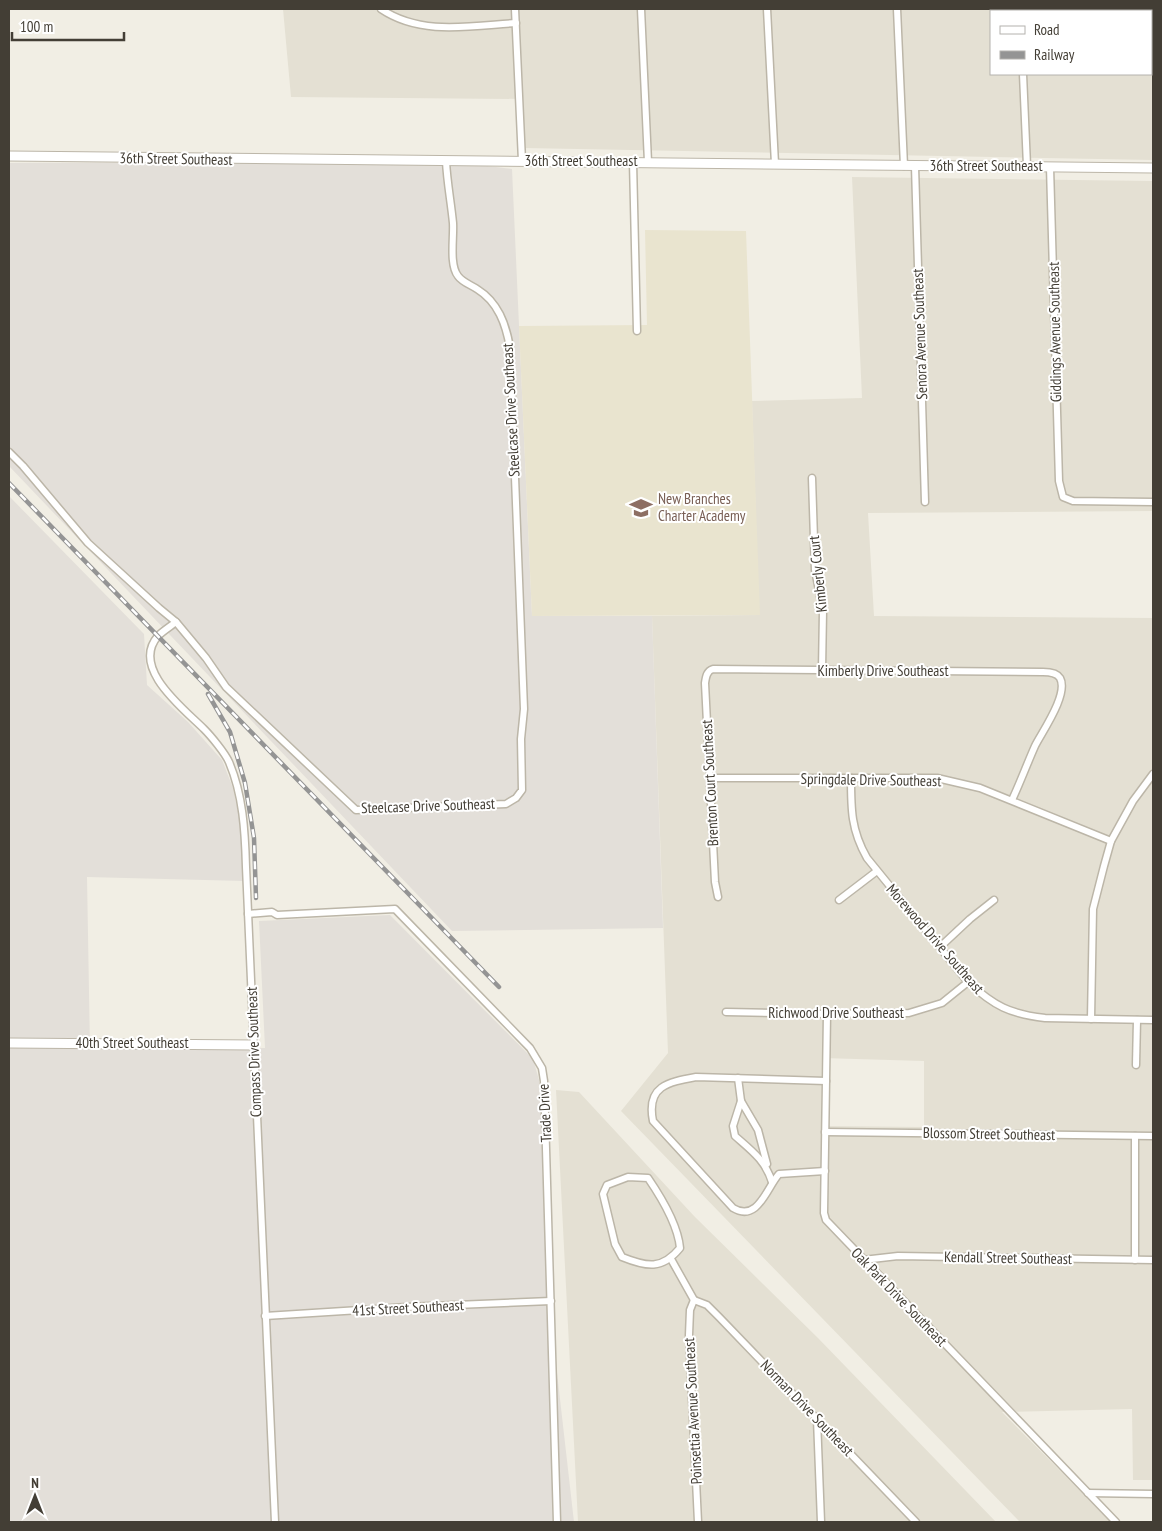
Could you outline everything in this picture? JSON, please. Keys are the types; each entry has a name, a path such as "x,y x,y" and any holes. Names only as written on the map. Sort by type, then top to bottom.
{"street":[{"path":"381,9 393,17 430,27 516,23"},
{"path":"515,9 522,161"},
{"path":"641,9 648,162"},
{"path":"767,9 775,164"},
{"path":"896,9 904,166"},
{"path":"1023,75 1027,166"},
{"name":"36th Street Southeast","path":"9,156 1153,168"},
{"name":"Steelcase Drive Southeast","path":"9,452 88,543 176,622 226,686 356,810 506,804 516,798 522,790 521,739 524,709 510,348 502,317 491,301 455,272 453,261 453,226 446,161"},
{"path":"633,162 637,331"},
{"name":"Senora Avenue Southeast","path":"914,166 925,502"},
{"name":"Giddings Avenue Southeast","path":"1050,167 1058,480 1063,497 1077,502 1153,502"},
{"name":"Kimberly Court","path":"812,478 815,570 822,611 822,670"},
{"name":"Compass Drive Southeast","path":"176,622 158,637 150,654 152,666 158,681 182,709 206,730 228,761 241,799 246,854 275,1522"},
{"name":"Kimberly Drive Southeast","path":"709,670 719,668 1043,672 1056,674 1060,677 1062,684 1057,706 1035,747 1012,800"},
{"name":"Brenton Court Southeast","path":"709,670 705,682 715,882 718,897"},
{"path":"1091,1019 1093,909 1111,841 1132,802 1153,774"},
{"name":"Springdale Drive Southeast","path":"710,778 937,778 980,788 1111,841"},
{"name":"Morewood Drive Southeast","path":"851,778 851,817 858,842 877,871 968,982 985,998 1007,1010 1027,1016 1153,1020"},
{"path":"839,900 877,871"},
{"path":"940,946 994,900"},
{"name":"Trade Drive","path":"248,914 272,912 277,915 395,909 530,1048 540,1063 544,1081 556,1522"},
{"name":"Richwood Drive Southeast","path":"726,1012 910,1013 942,1003 968,982"},
{"name":"Oak Park Drive Southeast","path":"827,1014 824,1213 826,1220 1116,1522"},
{"path":"1136,1066 1137,1020"},
{"name":"40th Street Southeast","path":"9,1043 254,1045"},
{"path":"825,1171 779,1174 772,1182 764,1200 754,1208 739,1211 733,1208 653,1121 651,1110 654,1096 663,1085 676,1080 696,1077 826,1081"},
{"path":"738,1078 741,1101 758,1130 772,1182"},
{"path":"741,1101 734,1126 735,1136 758,1156 768,1168"},
{"name":"Blossom Street Southeast","path":"826,1132 1153,1136"},
{"path":"1135,1136 1135,1260"},
{"path":"628,1177 648,1178 679,1236 680,1248 671,1259 652,1266 633,1262 622,1257 616,1244 603,1194 607,1186 628,1177"},
{"name":"Kendall Street Southeast","path":"863,1260 898,1256 1153,1260"},
{"path":"671,1259 694,1300"},
{"name":"Norman Drive Southeast","path":"694,1300 707,1305 916,1522"},
{"name":"Poinsettia Avenue Southeast","path":"694,1300 690,1310 689,1335 698,1522"},
{"name":"41st Street Southeast","path":"266,1316 407,1307 551,1301"},
{"path":"817,1418 821,1522"},
{"path":"1088,1493 1153,1494"}],"shaded area":[{"path":"283,9 1153,9 1153,160 524,148 523,99 291,97"},
{"path":"446,161 512,169 532,616 652,616 663,928 452,931 9,466 9,163"},
{"path":"852,177 1153,181 1153,511 868,513 874,616 1153,618 1153,1480 1133,1480 1132,1409 1002,1412 1111,1522 1020,1522 621,1111 668,1053 652,616 759,615 752,401 862,398","holes":["822,1058 924,1061 924,1127 821,1126"]},
{"name":"New Branches Charter Academy","path":"645,230 746,231 760,615 532,616 519,326 647,325"},
{"path":"9,496 144,634 147,685 188,722 222,760 233,788 242,830 244,881 87,877 90,1049 265,1048 259,921 390,915 533,1059 539,1080 547,1285 574,1522 9,1522"},
{"path":"556,1090 579,1092 695,1217 818,1338 996,1522 578,1522"}],"railway":[{"path":"9,483 499,987"},
{"path":"208,694 230,732 245,783 254,838 256,898"}],"place":[{"name":"New Branches Charter Academy","path":"641,508"}]}
